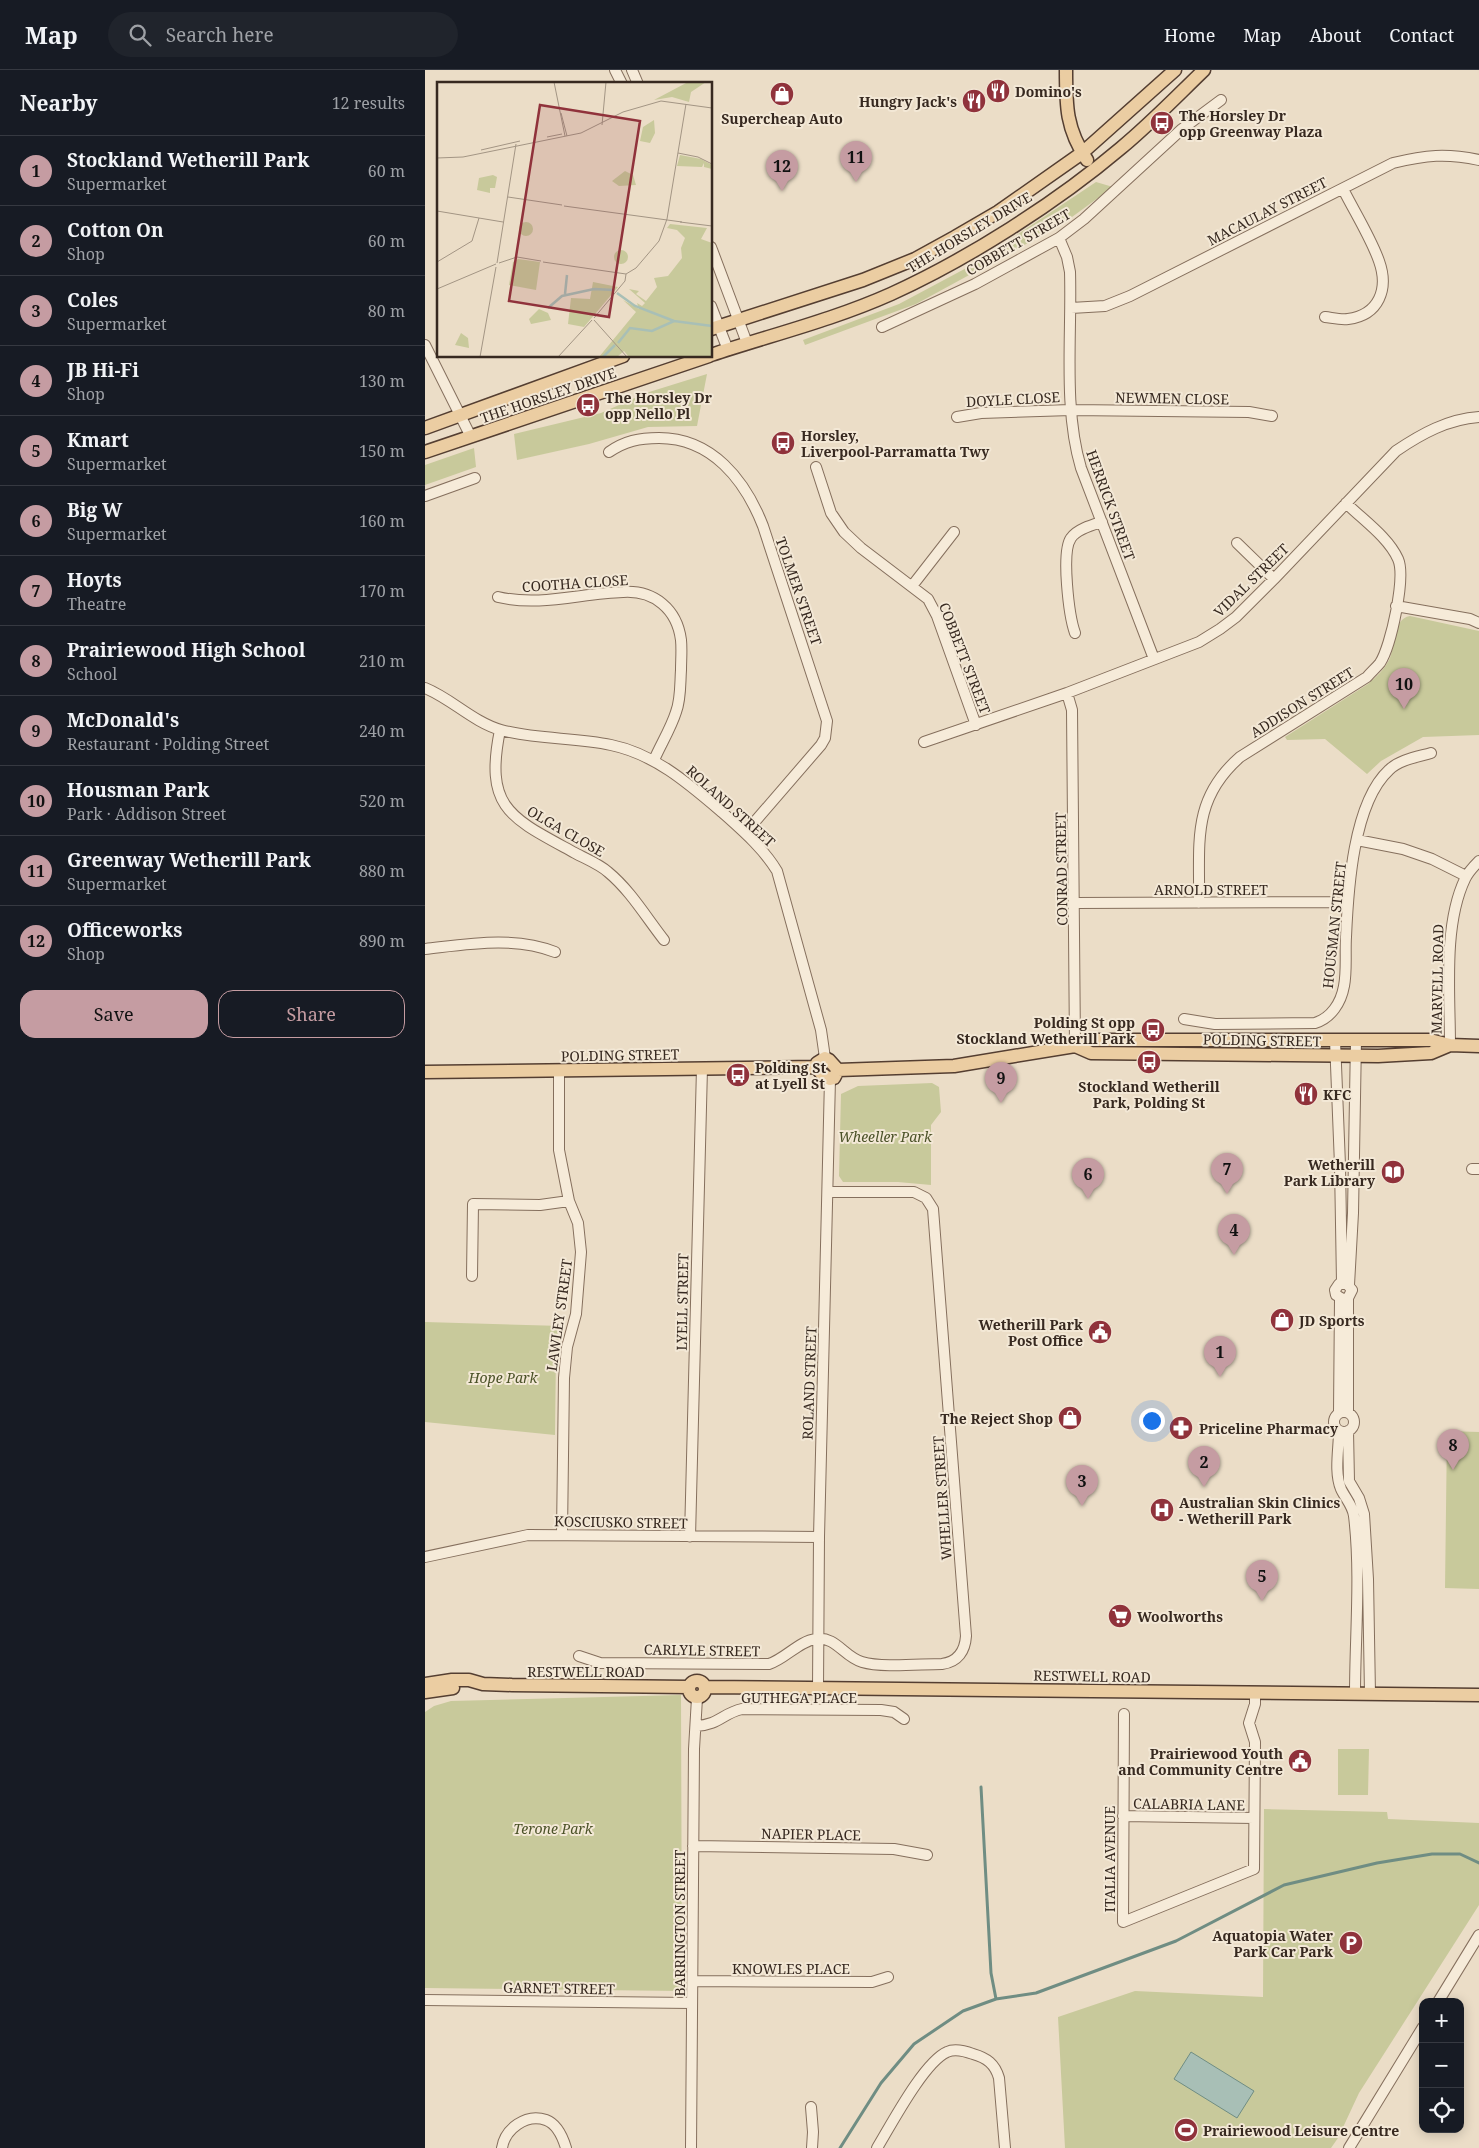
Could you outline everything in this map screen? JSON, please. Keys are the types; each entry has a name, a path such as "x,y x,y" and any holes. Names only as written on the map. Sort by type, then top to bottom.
{"main road":[{"path":"1066,70 1067,116 1073,138 1093,170"},
{"name":"THE HORSLEY DRIVE","path":"715,328 837,289 915,259 998,212 1082,153 1175,70"},
{"name":"THE HORSLEY DRIVE","path":"713,355 854,309 921,279 997,235 1093,170 1120,149 1204,70"},
{"name":"THE HORSLEY DRIVE","path":"425,428 618,358"},
{"name":"THE HORSLEY DRIVE","path":"425,452 704,358"},
{"name":"POLDING STREET","path":"834,1075 953,1066 1075,1046 1089,1040 1430,1040 1450,1046 1479,1046"},
{"name":"POLDING STREET","path":"1075,1046 1091,1053 1356,1056 1431,1053 1450,1046"},
{"path":"821,1062 822,1074 834,1075"},
{"name":"POLDING STREET","path":"425,1072 559,1072 821,1062"},
{"name":"RESTWELL ROAD","path":"425,1684 452,1680 469,1680 483,1684"},
{"path":"697,1681 702,1683 705,1687 703,1695 697,1698 691,1695 689,1686 697,1681"},
{"name":"RESTWELL ROAD","path":"425,1692 483,1684 689,1686"},
{"name":"RESTWELL ROAD","path":"705,1687 1479,1695"}],"street":[{"path":"615,70 621,82"},
{"path":"632,70 637,82"},
{"name":"COBBETT STREET","path":"882,327 975,284 1059,238 1084,220 1182,129 1221,100"},
{"name":"MACAULAY STREET","path":"1071,308 1105,306 1129,296 1393,163 1422,156 1455,155 1479,160"},
{"path":"1325,317 1347,319 1363,315 1375,307 1381,295 1382,279 1379,262 1343,189"},
{"name":"HERRICK STREET","path":"1059,238 1067,257 1070,272 1071,410 1075,447 1081,468 1154,659"},
{"path":"713,252 747,343"},
{"path":"715,328 728,350"},
{"path":"425,345 471,437"},
{"name":"NEWMEN CLOSE","path":"1071,410 1249,412 1272,416"},
{"name":"DOYLE CLOSE","path":"957,417 981,413 1071,410"},
{"name":"VIDAL STREET","path":"924,742 1067,693 1199,642 1236,617 1396,451 1415,438 1439,427 1479,417"},
{"name":"TOLMER STREET","path":"609,452 623,443 641,438 667,438 689,442 708,450 738,479 750,498 763,526 827,721 825,738 817,749 745,833"},
{"name":"COBBETT STREET","path":"816,467 831,513 844,532 861,548 928,599 937,616 975,725"},
{"path":"425,496 475,478"},
{"name":"ADDISON STREET","path":"1199,902 1201,823 1206,801 1215,784 1240,757 1367,677 1380,662 1388,644 1401,577 1399,560 1391,547 1346,503"},
{"path":"1075,633 1068,604 1068,549 1071,538 1082,530 1102,522"},
{"path":"912,586 954,532"},
{"path":"1237,543 1274,579"},
{"name":"COOTHA CLOSE","path":"498,597 515,601 624,591 642,592 656,598 667,607 677,622 681,640 680,698 677,712 654,760"},
{"path":"1396,606 1470,619 1479,623"},
{"name":"ROLAND STREET","path":"425,688 500,730 528,736 584,740 613,745 654,760 687,782 745,833 762,850 777,871 821,1030 821,1062"},
{"name":"CONRAD STREET","path":"1067,693 1072,710 1075,1046"},
{"name":"OLGA CLOSE","path":"500,730 494,769 497,788 502,801 512,815 551,840 607,870 623,886 664,940"},
{"name":"HOUSMAN STREET","path":"1184,1019 1215,1024 1315,1023 1324,1020 1340,1000 1344,986 1348,902 1357,840 1365,808 1376,784 1390,768 1431,753"},
{"path":"1357,840 1403,849 1432,859 1465,876"},
{"name":"MARVELL ROAD","path":"1450,1046 1451,925 1456,901 1465,876 1479,861"},
{"name":"ARNOLD STREET","path":"1075,903 1348,902"},
{"path":"425,949 471,944 521,942 537,945 555,952"},
{"path":"1335,1040 1346,1284 1351,1293 1344,1298 1336,1296 1335,1290 1337,1286 1346,1284"},
{"path":"1346,1284 1354,1176 1356,1040"},
{"name":"LYELL STREET","path":"690,1537 702,1068"},
{"name":"LAWLEY STREET","path":"559,1072 559,1150 569,1200 578,1223 581,1252 576,1314 567,1347 564,1378 562,1534"},
{"name":"ROLAND STREET","path":"818,1688 819,1537 828,1192 834,1075"},
{"path":"1340,1177 1354,1176"},
{"name":"WHELLER STREET","path":"819,1639 829,1639 855,1659 867,1663 942,1664 953,1662 962,1653 966,1636 933,1209 926,1198 914,1192 828,1192"},
{"path":"472,1276 473,1204 540,1205 569,1200"},
{"path":"1343,1412 1344,1298"},
{"path":"1343,1412 1352,1415 1354,1422 1351,1429 1343,1431 1334,1427 1333,1420 1343,1412"},
{"path":"1343,1431 1338,1478 1354,1516 1356,1564 1355,1694"},
{"path":"1343,1431 1349,1481 1359,1498 1364,1514 1368,1579 1369,1694"},
{"name":"KOSCIUSKO STREET","path":"425,1557 509,1538 562,1534 690,1537 819,1537"},
{"name":"CARLYLE STREET","path":"579,1656 600,1663 769,1664 780,1660 804,1643 819,1639"},
{"path":"1254,1818 1255,1742 1249,1723 1255,1704 1255,1692"},
{"name":"BARRINGTON STREET","path":"691,2148 693,1846 697,1698"},
{"name":"GUTHEGA PLACE","path":"696,1726 715,1723 733,1711 742,1709 881,1710 894,1712 904,1719"},
{"name":"ITALIA AVENUE","path":"1124,1714 1123,1922 1254,1869 1254,1818"},
{"name":"CALABRIA LANE","path":"1123,1816 1254,1818"},
{"name":"NAPIER PLACE","path":"693,1846 894,1849 927,1855"},
{"path":"1440,1998 1479,1935"},
{"name":"KNOWLES PLACE","path":"693,1981 872,1982 888,1977"},
{"name":"GARNET STREET","path":"425,2000 692,2003"},
{"path":"1349,2148 1419,2034"},
{"path":"877,2148 923,2074 937,2059 947,2052 957,2050 989,2060 996,2068 999,2078 1005,2148"},
{"path":"811,2107 812,2148"},
{"path":"502,2148 510,2130 521,2122 534,2119 546,2120 556,2128 566,2148"}],"green space":[{"path":"1096,182 1113,187 1061,225 916,304 805,345 803,340 899,304 972,265"},
{"path":"707,374 697,426 648,427 589,444 517,460 514,434 601,413 646,393"},
{"path":"474,448 476,467 425,485 425,465"},
{"path":"1410,616 1479,631 1479,735 1423,737 1381,761 1367,774 1325,739 1287,740 1285,737 1368,684 1377,676 1389,660 1400,622"},
{"name":"Wheeller Park","path":"932,1083 939,1087 941,1112 931,1125 931,1185 898,1182 843,1182 839,1176 841,1094 858,1086"},
{"name":"Hope Park","path":"425,1322 562,1326 556,1351 555,1435 425,1422"},
{"path":"1447,1431 1479,1432 1479,1589 1445,1588"},
{"name":"Terone Park","path":"681,1695 682,1991 425,1988 425,1712 434,1706 451,1701"},
{"path":"1338,1749 1369,1749 1368,1795 1338,1795"},
{"path":"1264,1809 1387,1812 1388,1819 1479,1823 1479,1905 1359,2093 1338,2138 1331,2148 1065,2148 1058,2017 1135,1991 1263,1997"}],"shaded area":[{"path":"1191,2052 1254,2091 1237,2118 1174,2079"}],"waterway":[{"path":"981,1787 991,1973 996,1999"},
{"path":"840,2148 881,2083 914,2044 963,2011 996,1999 1036,1993 1176,1941 1284,1885 1377,1863 1432,1854 1460,1854 1479,1863"}],"place":[{"name":"Domino's","path":"998,91"},
{"name":"Supercheap Auto","path":"782,94"},
{"name":"Hungry Jack's","path":"974,101"},
{"name":"The Horsley Dr opp Greenway Plaza","path":"1162,123"},
{"name":"Greenway Wetherill Park","path":"856,182"},
{"name":"Officeworks","path":"782,191"},
{"name":"The Horsley Dr opp Nello Pl","path":"588,405"},
{"name":"Horsley, Liverpool-Parramatta Twy","path":"783,443"},
{"name":"Housman Park","path":"1404,709"},
{"name":"Polding St opp Stockland Wetherill Park","path":"1153,1030"},
{"name":"Stockland Wetherill Park, Polding St","path":"1149,1062"},
{"name":"Polding St at Lyell St","path":"738,1075"},
{"name":"KFC","path":"1306,1094"},
{"name":"McDonald's","path":"1001,1103"},
{"name":"Wetherill Park Library","path":"1393,1172"},
{"name":"Hoyts","path":"1227,1194"},
{"name":"Big W","path":"1088,1199"},
{"name":"JB Hi-Fi","path":"1234,1255"},
{"name":"JD Sports","path":"1282,1320"},
{"name":"Wetherill Park Post Office","path":"1100,1332"},
{"name":"Stockland Wetherill Park","path":"1220,1377"},
{"name":"The Reject Shop","path":"1070,1418"},
{"name":"Priceline Pharmacy","path":"1181,1428"},
{"name":"Prairiewood High School","path":"1453,1470"},
{"name":"Cotton On","path":"1204,1487"},
{"name":"Coles","path":"1082,1506"},
{"name":"Australian Skin Clinics - Wetherill Park","path":"1162,1510"},
{"name":"Kmart","path":"1262,1601"},
{"name":"Woolworths","path":"1120,1616"},
{"name":"Prairiewood Youth and Community Centre","path":"1300,1761"},
{"name":"Aquatopia Water Park Car Park","path":"1351,1943"},
{"name":"Prairiewood Leisure Centre","path":"1186,2130"}]}
